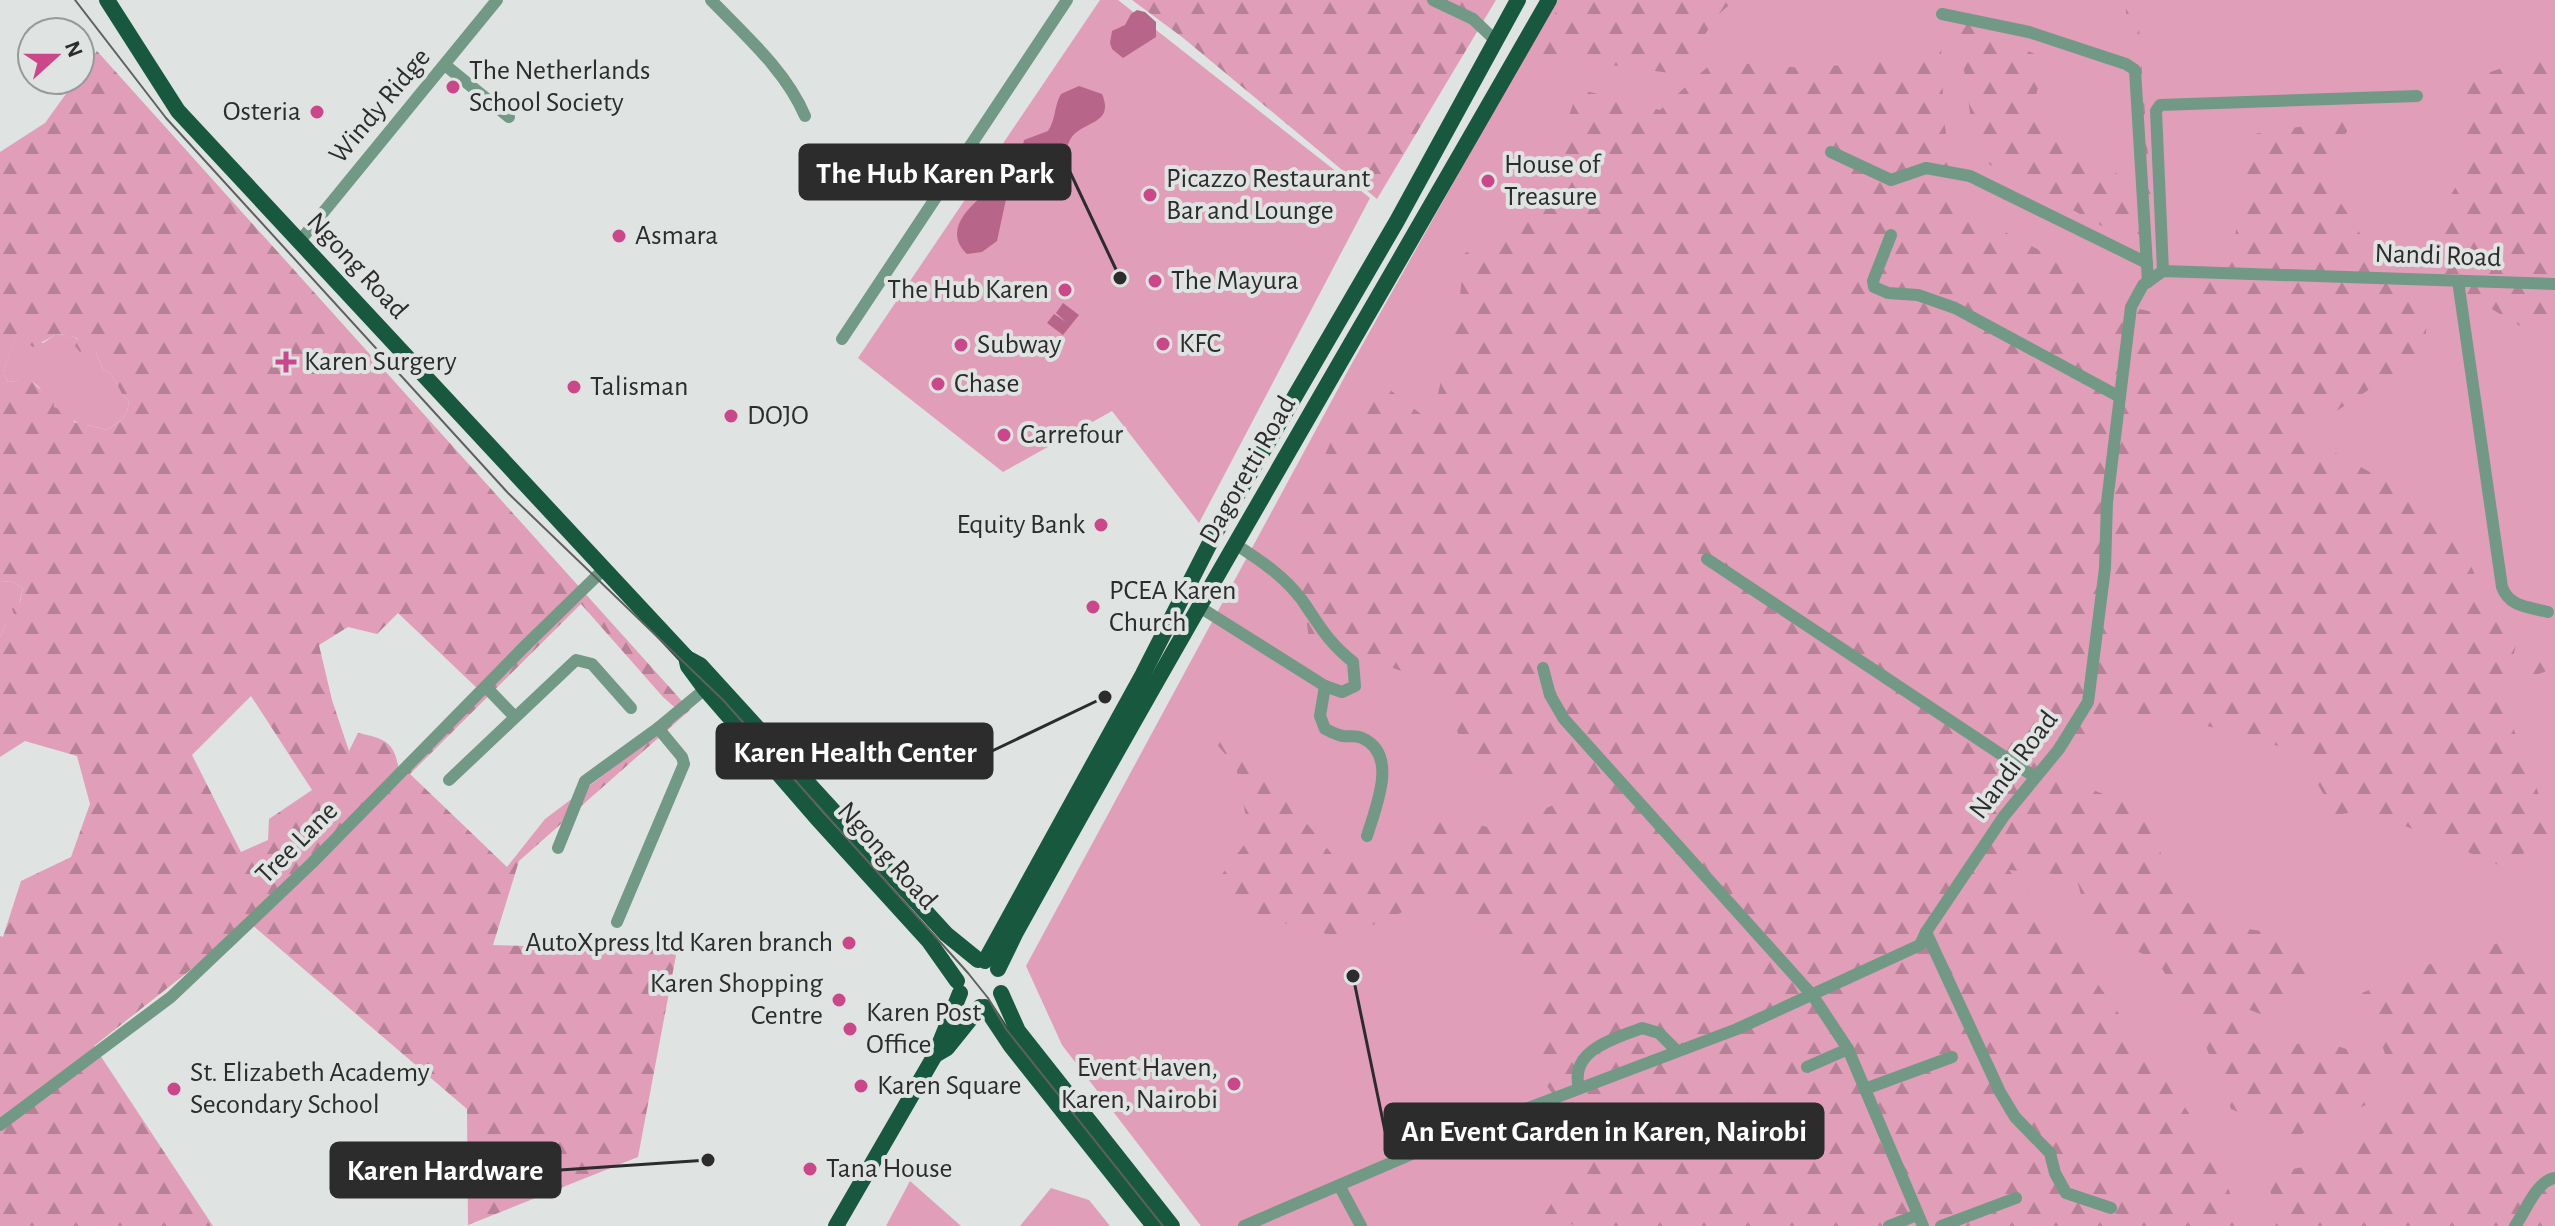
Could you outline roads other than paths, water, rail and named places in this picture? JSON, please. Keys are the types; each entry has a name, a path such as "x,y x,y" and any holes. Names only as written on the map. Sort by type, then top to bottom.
{"main road":[{"name":"Ngong Road","path":"107,0 178,111 686,657 700,665 782,768 928,940 958,987"},
{"name":"Dagoretti Road","path":"987,963 1213,537 1339,324 1518,0"},
{"name":"Dagoretti Road","path":"987,963 1037,893 1198,606 1549,0"},
{"name":"Ngong Road","path":"686,657 688,666 705,689 782,768 946,934 987,963"},
{"path":"838,1223 935,1055 964,967 987,963 1004,983 1001,993 994,1002 982,1007 947,1048 935,1055"},
{"path":"958,987 966,1001 982,1007 1154,1226"},
{"path":"1001,993 1018,1031 1172,1226"}],"street":[{"name":"Windy Ridge","path":"299,242 497,0"},
{"path":"711,0 777,70 797,97 805,116"},
{"path":"842,339 1067,0"},
{"path":"1433,0 1473,19 1496,41"},
{"path":"1942,14 2029,32 2126,64 2135,70 2148,282"},
{"path":"445,65 509,117"},
{"path":"2163,271 2156,111 2160,105 2417,96"},
{"path":"1831,152 1891,180 1926,168 1970,176 2147,263"},
{"path":"1891,235 1873,281 1874,287 1888,293 1918,295 1955,308 2120,397"},
{"name":"Nandi Road","path":"1244,1226 1449,1138 1813,996 1920,945 2004,816 2059,749 2088,702 2105,568 2107,502 2131,307 2143,285 2163,271 2555,284"},
{"path":"2458,281 2502,587 2505,598 2515,604 2548,612"},
{"path":"1198,606 1325,686 1342,692 1355,686 1353,662 1333,646 1301,600 1272,569 1235,544"},
{"path":"1707,559 2035,777"},
{"name":"Tree Lane","path":"0,1125 171,997 312,863 604,569"},
{"path":"449,780 576,660 592,664 631,708"},
{"path":"1543,668 1550,695 1564,719 1813,996 1848,1049 1920,1220 1889,1226"},
{"path":"1325,686 1320,716 1325,729 1340,736 1358,736 1376,746 1381,757 1383,770 1367,836"},
{"path":"486,687 515,717"},
{"path":"558,848 585,781 705,689"},
{"path":"617,922 684,764 682,757 658,728"},
{"path":"1926,932 1982,1056 2015,1117 2050,1153 2055,1173 2066,1193 2111,1208"},
{"path":"1579,1088 1576,1077 1580,1061 1587,1053 1642,1028 1659,1033 1677,1051"},
{"path":"1807,1067 1848,1049"},
{"path":"1865,1089 1952,1057"},
{"path":"2515,1226 2545,1181 2555,1178"},
{"path":"1340,1187 1361,1226"},
{"path":"1941,1226 2016,1198"}],"tram line":[{"path":"75,0 166,118 508,493 723,700 968,973 988,998 1006,1029 1163,1226"}],"place":[{"name":"The Netherlands School Society","path":"453,87"},
{"name":"Osteria","path":"317,112"},
{"name":"House of Treasure","path":"1488,181"},
{"name":"Picazzo Restaurant Bar and Lounge","path":"1150,195"},
{"name":"Asmara","path":"619,236"},
{"name":"The Hub Karen Park","path":"1120,278"},
{"name":"The Mayura","path":"1155,281"},
{"name":"The Hub Karen","path":"1065,290"},
{"name":"KFC","path":"1163,344"},
{"name":"Subway","path":"961,345"},
{"name":"Karen Surgery","path":"286,362"},
{"name":"Chase","path":"938,384"},
{"name":"Talisman","path":"574,387"},
{"name":"DOJO","path":"731,416"},
{"name":"Carrefour","path":"1004,435"},
{"name":"Equity Bank","path":"1101,525"},
{"name":"PCEA Karen Church","path":"1093,607"},
{"name":"Karen Health Center","path":"1105,697"},
{"name":"AutoXpress ltd Karen branch","path":"849,943"},
{"name":"An Event Garden in Karen, Nairobi","path":"1353,976"},
{"name":"Karen Shopping Centre","path":"839,1000"},
{"name":"Karen Post Office","path":"850,1029"},
{"name":"Event Haven, Karen, Nairobi","path":"1234,1084"},
{"name":"Karen Square","path":"861,1086"},
{"name":"St. Elizabeth Academy Secondary School","path":"174,1089"},
{"name":"Karen Hardware","path":"708,1160"},
{"name":"Tana House","path":"810,1169"}]}
